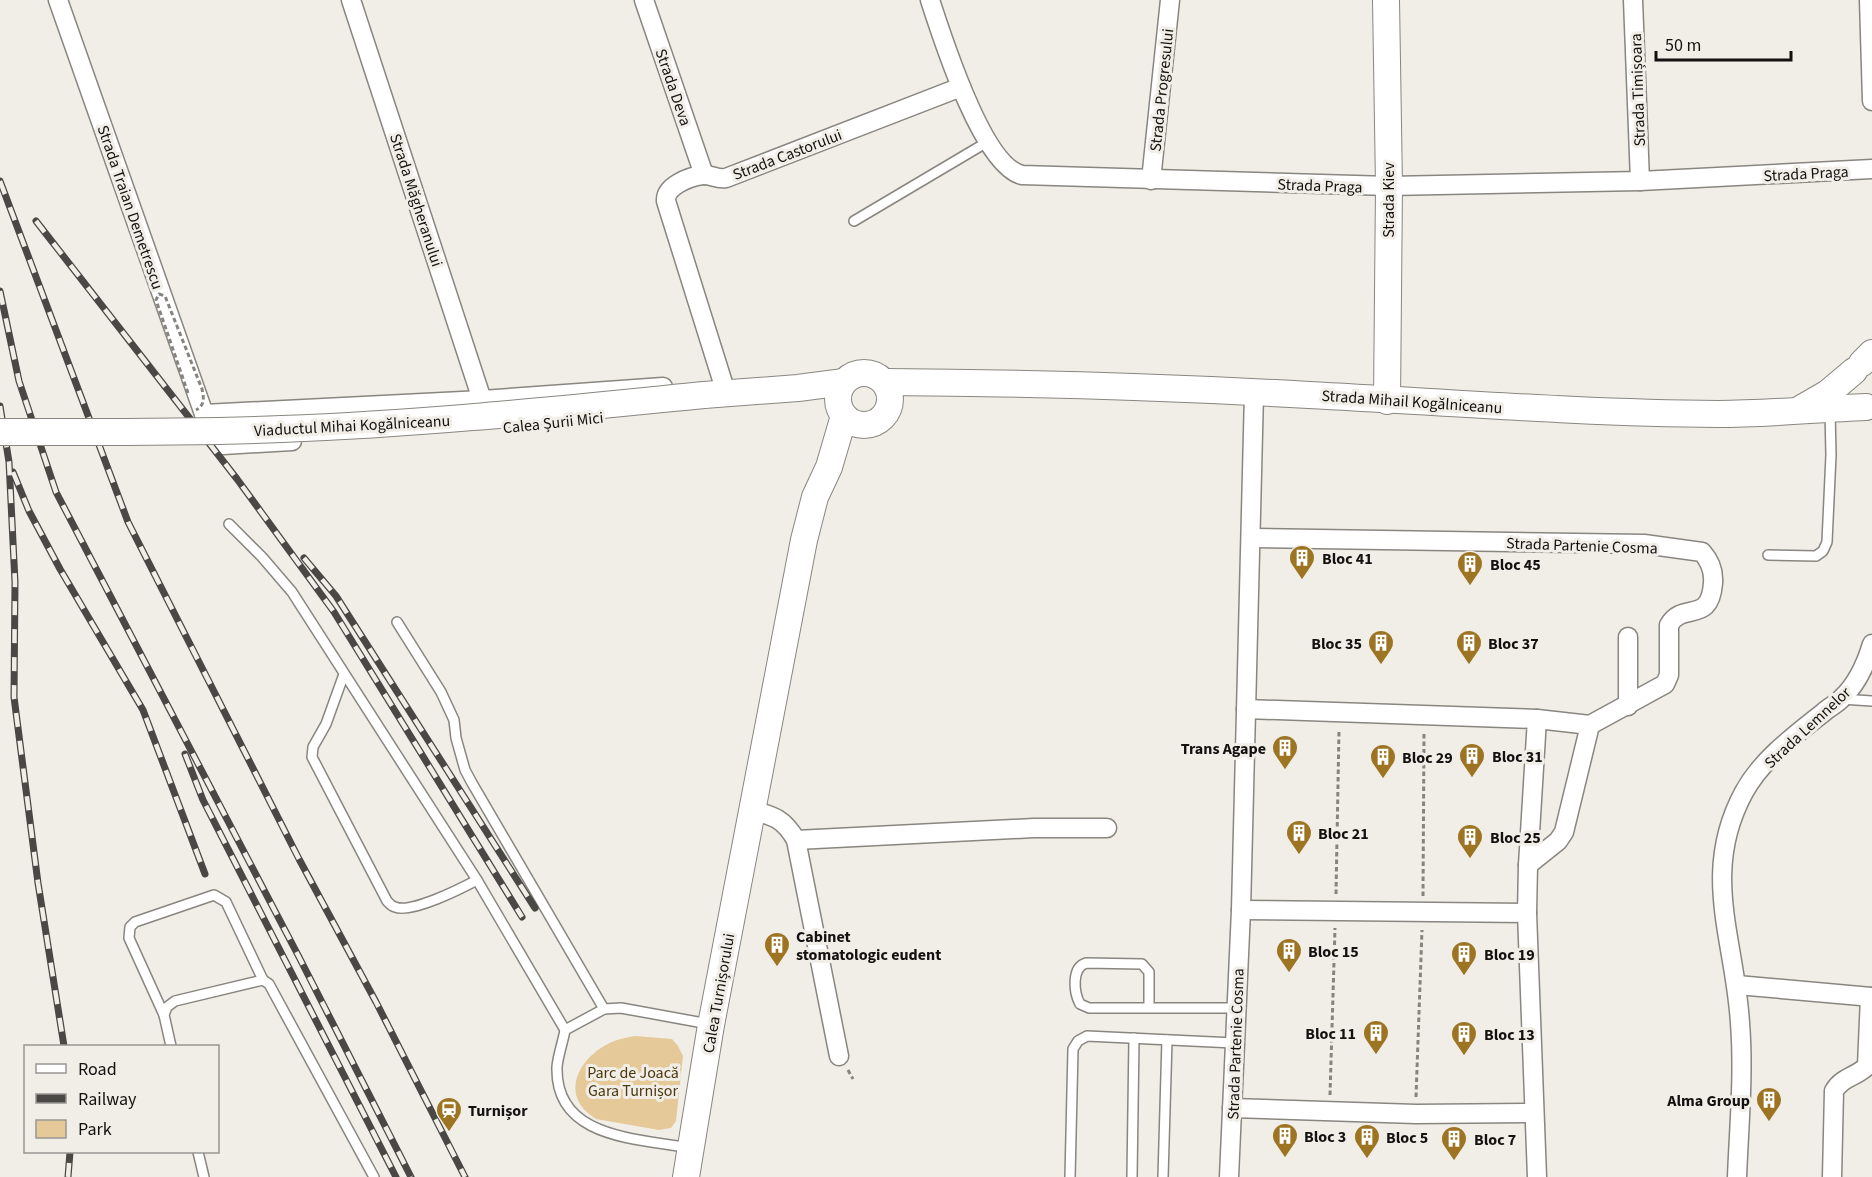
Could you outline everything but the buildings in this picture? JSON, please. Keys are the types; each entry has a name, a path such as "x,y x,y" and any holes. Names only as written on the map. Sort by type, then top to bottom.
{"main road":[{"name":"Strada Kiev","path":"1386,0 1389,186 1387,401"},
{"name":"Strada Mihail Kogălniceanu","path":"885,382 958,382 1254,393 1583,411 1716,414 1793,412 1828,393 1865,362"},
{"path":"1865,362 1850,388 1858,402 1869,408"},
{"path":"864,373 879,377 885,382 891,398 889,407 880,419 848,406 857,374 864,373"},
{"name":"Strada Mihail Kogălniceanu","path":"889,407 958,382"},
{"name":"Calea Șurii Mici","path":"730,390 798,388 848,406"},
{"name":"Viaductul Mihai Kogălniceanu","path":"0,432 206,432 283,429 466,418 730,390"},
{"name":"Calea Turnișorului","path":"686,1177 711,1025 809,515 829,467 848,406"},
{"path":"1793,412 1869,408"}],"street":[{"name":"Strada Traian Demetrescu","path":"58,0 196,413 214,437 223,445 490,428"},
{"name":"Strada Măgheranului","path":"351,0 482,400"},
{"name":"Strada Deva","path":"644,0 704,175"},
{"name":"Strada Praga","path":"930,0 961,87 989,141 1005,165 1016,174 1389,186 1640,181 1872,169"},
{"name":"Strada Progresului","path":"1151,180 1170,0"},
{"name":"Strada Timișoara","path":"1633,0 1640,181"},
{"path":"1869,0 1872,101"},
{"name":"Strada Castorului","path":"730,390 666,201 666,195 674,185 704,175 716,179 726,178 961,87"},
{"name":"Calea Șurii Mici","path":"730,390 719,405 490,428 482,400 730,390"},
{"name":"Strada Partenie Cosma","path":"1229,1177 1241,910 1254,393"},
{"path":"196,413 482,400"},
{"name":"Strada Partenie Cosma","path":"1251,538 1644,544 1702,552 1714,574 1712,597 1707,606 1671,621 1669,625 1669,675 1665,684 1590,725"},
{"path":"1628,637 1628,706"},
{"name":"Strada Lemnelor","path":"1737,1177 1741,1025 1737,985 1721,895 1721,868 1726,838 1745,791 1770,759 1841,699 1866,664 1872,644"},
{"path":"1246,709 1425,717 1537,719 1590,725 1564,832 1558,841 1528,865"},
{"path":"1537,719 1527,913 1537,1177"},
{"path":"752,810 785,823 796,840 839,1056"},
{"path":"796,840 1034,828 1107,828"},
{"path":"1241,910 1527,913"},
{"path":"1737,985 1871,997 1867,1066 1860,1073 1839,1083 1834,1091 1832,1177"},
{"path":"1232,1108 1416,1114 1534,1113"}],"lane":[{"path":"854,221 989,141"},
{"path":"1768,555 1816,556 1823,551 1827,542 1831,455 1829,409"},
{"path":"229,524 292,592 477,880 566,1030 557,1067 562,1096 576,1117 595,1129 606,1132 691,1148"},
{"path":"397,622 441,692 454,720 456,738 465,770 604,1009"},
{"path":"344,674 326,724 313,747 312,757 387,901 395,908 405,908 446,896 477,880"},
{"path":"1841,699 1872,701"},
{"path":"171,1045 164,1015 129,938 130,927 135,922 214,895 226,902 262,980 273,990 374,1177"},
{"path":"1149,1008 1149,972 1142,964 1086,963 1080,965 1076,971 1076,995 1080,1004 1089,1008 1149,1008 1236,1008"},
{"path":"164,1015 167,1007 175,1001 262,980"},
{"path":"566,1030 604,1009 621,1008 711,1025"},
{"path":"1070,1177 1072,1048 1078,1041 1088,1036 1234,1043"},
{"path":"1132,1177 1134,1038"},
{"path":"1162,1177 1167,1040"},
{"path":"198,1153 204,1177"}],"path":[{"path":"188,393 156,300 159,294 165,296 202,389 204,402 196,413"},
{"path":"1330,1112 1339,713"},
{"path":"1416,1114 1423,912 1425,717"}],"green space":[{"name":"Parc de Joacă Gara Turnișor","path":"635,1036 672,1039 683,1056 676,1121 671,1128 659,1130 596,1119 584,1109 577,1098 575,1086 578,1075 593,1054 617,1040"}],"railway":[{"path":"0,181 128,522 299,859 376,1002 465,1177"},
{"path":"36,221 237,479 334,612 522,917"},
{"path":"0,291 19,381 56,492 411,1177"},
{"path":"0,406 9,462 15,582 14,697 38,883 64,1045"},
{"path":"13,472 29,511 60,569 143,710 205,874"},
{"path":"304,558 336,596 535,908"},
{"path":"185,754 203,800 396,1177"},
{"path":"68,1177 70,1153"}],"place":[{"name":"Bloc 41","path":"1302,581"},
{"name":"Bloc 45","path":"1470,587"},
{"name":"Bloc 35","path":"1381,666"},
{"name":"Bloc 37","path":"1469,666"},
{"name":"Trans Agape","path":"1285,771"},
{"name":"Bloc 31","path":"1472,779"},
{"name":"Bloc 29","path":"1383,780"},
{"name":"Bloc 21","path":"1299,856"},
{"name":"Bloc 25","path":"1470,860"},
{"name":"Cabinet stomatologic eudent","path":"777,968"},
{"name":"Bloc 15","path":"1289,974"},
{"name":"Bloc 19","path":"1464,977"},
{"name":"Bloc 11","path":"1376,1056"},
{"name":"Bloc 13","path":"1464,1057"},
{"name":"Alma Group","path":"1769,1123"},
{"name":"Turnișor","path":"449,1133"},
{"name":"Bloc 3","path":"1285,1159"},
{"name":"Bloc 5","path":"1367,1160"},
{"name":"Bloc 7","path":"1454,1162"}]}
